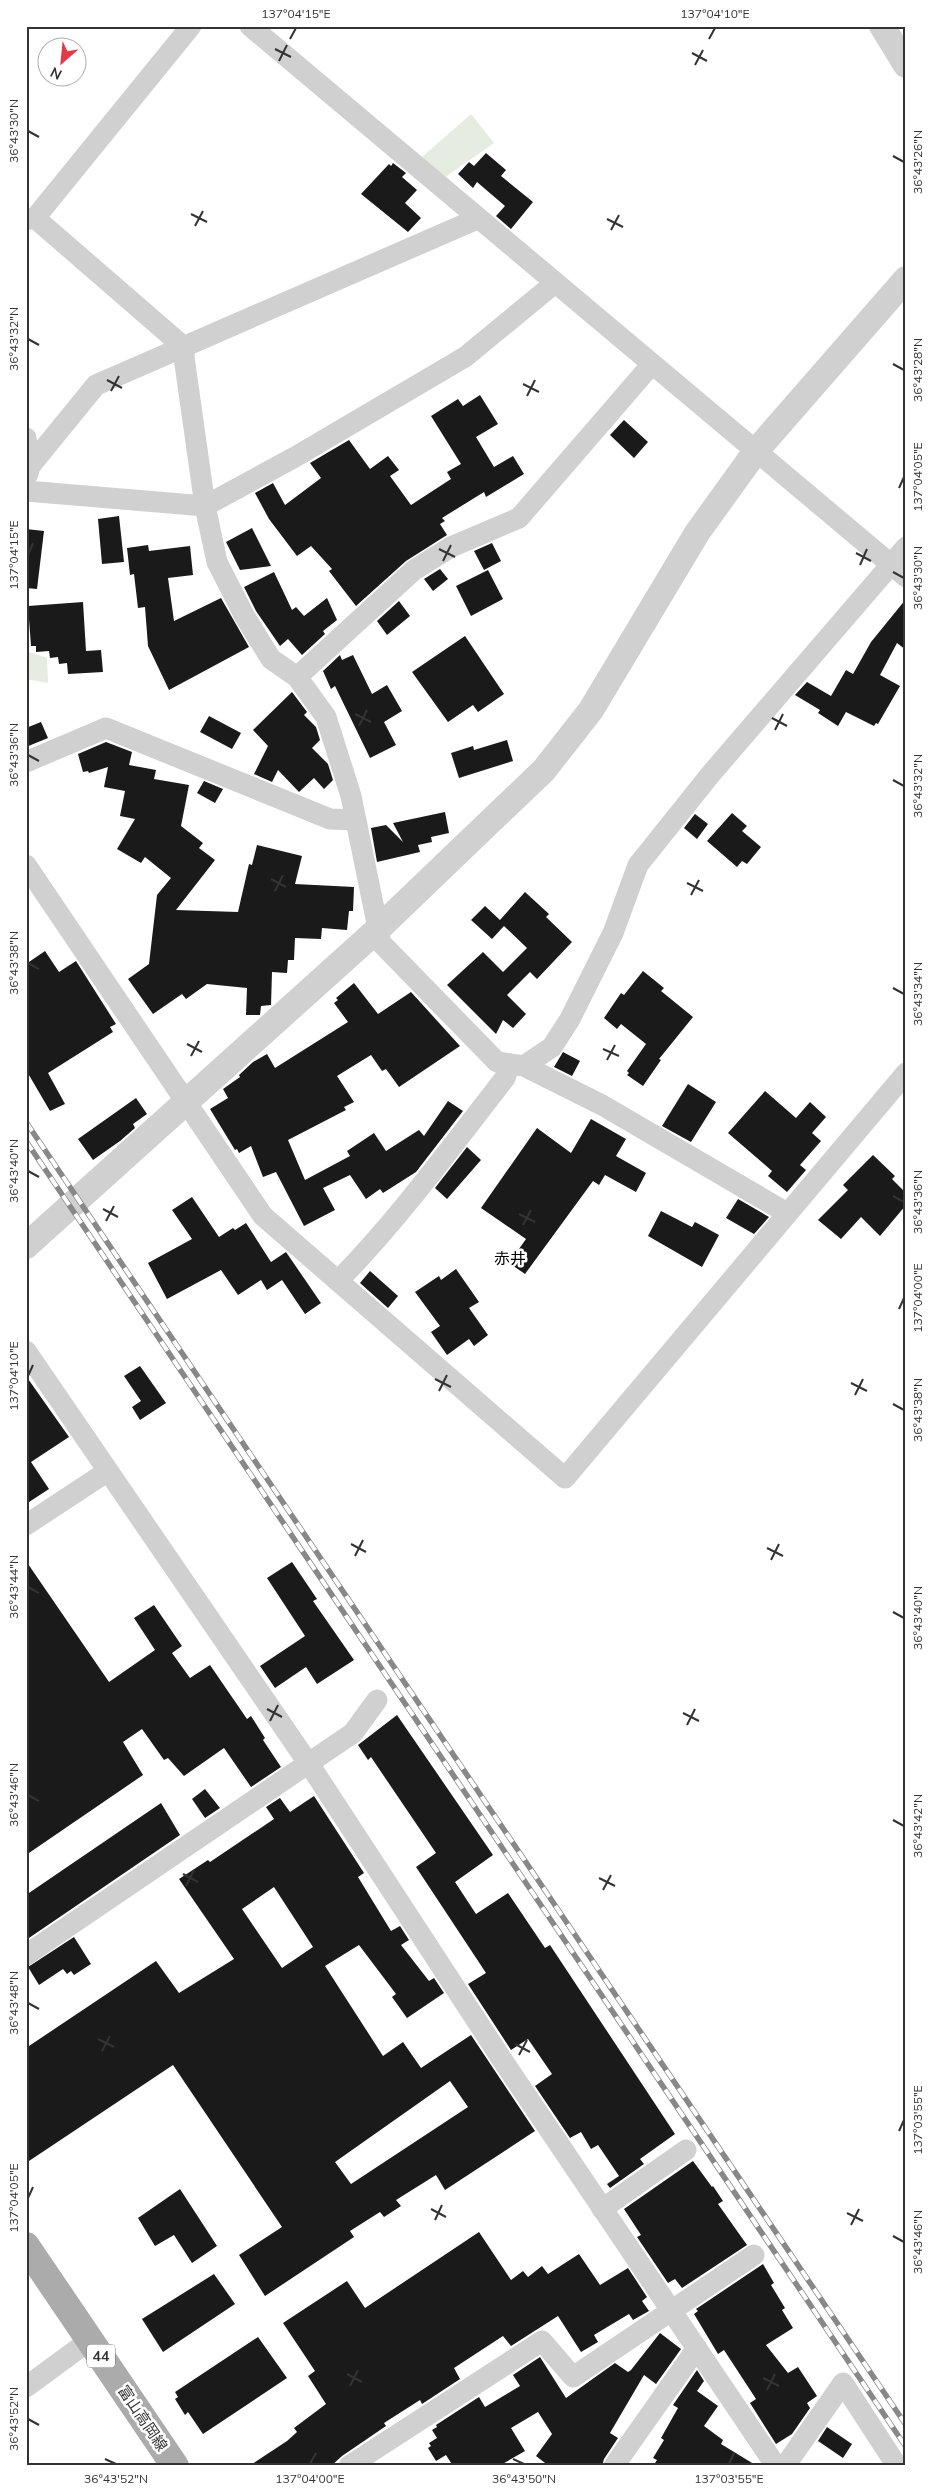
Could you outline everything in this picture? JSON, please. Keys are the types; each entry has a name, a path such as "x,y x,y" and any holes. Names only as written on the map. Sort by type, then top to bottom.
{"main road":[{"name":"富山高岡線","path":"26,2246 175,2466"}],"street":[{"path":"185,348 31,218 191,26"},
{"path":"250,26 477,219 898,571"},
{"path":"882,26 906,64"},
{"path":"28,474 96,385 185,348 477,219"},
{"path":"26,1246 377,930 422,885 477,836 550,763 591,710 697,533 756,451 906,279"},
{"path":"26,491 205,506 295,457 464,357 555,283"},
{"path":"185,348 184,357 205,506 217,562 245,617 271,658 297,677 326,717 350,796 381,943 497,1062 517,1065 602,1105 782,1210 783,1218"},
{"path":"297,677 414,570 430,558 519,518 652,364"},
{"path":"26,438 28,474"},
{"path":"338,1281 359,1259 422,1183 504,1078 517,1065 552,1047 570,1019 613,932 638,866 710,774 898,571 906,547"},
{"path":"26,762 106,728 330,819 355,820"},
{"path":"26,865 263,1216 565,1478 906,1073"},
{"path":"26,1351 308,1763 602,2209 776,2466"},
{"path":"26,1525 108,1471"},
{"path":"26,1955 353,1733 377,1700"},
{"path":"602,2209 686,2150"},
{"path":"349,2466 542,2341 573,2377 754,2255"},
{"path":"26,2387 90,2340"},
{"path":"614,2466 697,2348"},
{"path":"785,2466 843,2383 886,2461"}],"shaded area":[{"path":"471,114 494,143 444,178 422,157"},
{"path":"26,651 47,658 48,683 26,679"}],"building":[{"path":"486,153 506,170 501,176 533,202 511,229 496,216 505,206 477,182 473,188 458,174 469,162 474,166"},
{"path":"393,163 406,173 402,177 417,190 405,203 421,218 408,232 361,194 389,164 391,166"},
{"path":"480,395 498,424 476,437 494,467 513,456 524,474 486,497 484,492 442,518 445,521 440,524 447,535 406,561 356,606 329,571 332,569 311,546 297,556 269,519 255,493 273,483 285,505 321,478 310,463 349,440 370,469 388,456 399,470 390,476 411,505 451,479 447,472 461,464 431,416 458,399 463,406"},
{"path":"624,420 648,442 634,458 610,435"},
{"path":"119,516 124,562 102,564 98,519"},
{"path":"252,528 271,566 240,570 226,542"},
{"path":"26,529 44,531 37,589 26,588"},
{"path":"492,543 501,561 484,570 474,551"},
{"path":"148,545 149,551 190,546 193,575 168,578 174,621 221,598 249,647 169,690 148,646 145,607 138,608 134,574 130,575 127,548"},
{"path":"440,569 448,579 433,591 424,579"},
{"path":"488,570 503,599 471,616 456,586"},
{"path":"274,572 292,610 296,607 304,616 327,598 337,620 323,631 325,634 302,655 288,639 280,646 256,611 244,587"},
{"path":"906,599 906,650 897,643 880,675 900,686 878,724 876,723 874,726 846,712 838,726 818,713 820,710 795,695 807,682 831,696 846,670 853,674 871,642"},
{"path":"399,601 410,616 387,635 377,621"},
{"path":"83,602 86,651 101,650 103,672 68,674 67,663 59,664 58,657 50,658 49,651 36,652 36,646 31,646 28,606"},
{"path":"465,636 504,694 478,712 473,705 448,722 412,672"},
{"path":"340,655 342,660 353,655 372,694 387,685 402,711 384,722 396,745 370,758 335,686 331,689 323,671"},
{"path":"292,692 307,712 304,715 316,727 320,740 312,748 328,764 333,780 324,789 314,778 299,792 278,770 272,782 254,774 268,746 253,730"},
{"path":"209,716 241,733 232,749 200,732"},
{"path":"41,722 48,738 26,747 26,728"},
{"path":"507,740 513,761 459,778 451,753 473,746 474,750"},
{"path":"106,742 132,752 129,765 156,770 154,779 189,785 181,826 203,843 199,848 215,860 176,910 238,912 249,864 252,865 257,845 302,856 295,884 354,887 353,911 349,911 347,930 322,928 321,939 295,938 294,960 288,960 287,973 272,972 271,1005 261,1006 260,1015 246,1015 247,988 207,984 186,999 182,994 153,1014 128,979 149,964 157,895 171,878 145,857 141,863 117,849 135,819 120,816 125,791 104,787 108,767 89,773 88,771 83,772 78,754"},
{"path":"204,781 223,789 215,803 197,793"},
{"path":"445,812 449,833 431,837 432,842 418,845 420,852 377,862 371,828 386,825 403,842 393,823"},
{"path":"732,813 747,826 742,831 761,847 747,864 742,861 737,867 707,841"},
{"path":"695,814 708,824 697,839 684,828"},
{"path":"525,892 549,914 546,917 572,942 537,979 530,972 507,995 526,1014 513,1028 503,1020 496,1034 447,985 483,952 503,972 527,948 504,926 492,939 471,920 485,906 500,920"},
{"path":"45,951 59,972 76,961 116,1024 110,1027 113,1032 48,1073 65,1104 50,1111 26,1070 26,964"},
{"path":"643,971 664,988 661,991 693,1017 659,1059 661,1060 643,1086 627,1075 629,1073 627,1071 646,1044 621,1024 617,1029 604,1018 621,993 624,995"},
{"path":"354,983 378,1014 411,992 460,1046 399,1087 386,1069 382,1071 371,1055 337,1076 354,1102 344,1107 346,1110 288,1140 305,1180 350,1156 347,1151 374,1133 386,1151 419,1130 424,1136 448,1101 463,1111 416,1172 383,1193 380,1189 366,1199 350,1175 323,1188 335,1210 304,1226 276,1172 263,1177 251,1146 239,1153 237,1149 235,1150 210,1109 228,1098 223,1089 240,1077 239,1075 253,1062 267,1054 275,1068 348,1022 334,1003 338,1000 336,998"},
{"path":"563,1052 580,1061 572,1076 554,1067"},
{"path":"688,1084 716,1102 691,1142 662,1126"},
{"path":"765,1091 796,1118 810,1102 826,1117 812,1133 821,1141 800,1165 806,1170 787,1192 768,1176 772,1171 728,1133"},
{"path":"136,1098 147,1114 133,1124 135,1128 120,1141 93,1160 78,1139"},
{"path":"591,1119 626,1139 616,1156 646,1173 636,1192 605,1175 599,1185 593,1181 525,1274 509,1263 526,1239 481,1208 537,1128 571,1153"},
{"path":"467,1147 481,1160 447,1199 435,1188"},
{"path":"873,1155 895,1176 892,1179 906,1193 906,1205 880,1236 861,1217 841,1239 818,1220 848,1190 843,1185"},
{"path":"192,1197 219,1237 233,1228 235,1230 246,1223 271,1262 286,1252 321,1303 305,1314 282,1280 267,1290 261,1280 238,1295 221,1270 167,1299 148,1263 192,1239 172,1210"},
{"path":"738,1199 769,1217 754,1234 726,1218"},
{"path":"661,1211 692,1227 695,1222 719,1235 702,1267 648,1236"},
{"path":"456,1269 479,1302 469,1308 488,1335 474,1346 469,1339 447,1355 431,1332 440,1326 415,1292 439,1276 441,1280"},
{"path":"370,1271 398,1296 388,1308 360,1283"},
{"path":"140,1366 166,1403 140,1420 132,1407 141,1401 124,1376"},
{"path":"26,1376 69,1437 31,1462 49,1489 26,1504"},
{"path":"26,1561 109,1682 155,1650 134,1618 154,1605 182,1646 172,1653 190,1678 210,1665 247,1719 251,1716 265,1738 263,1740 281,1767 251,1787 224,1748 184,1776 168,1758 164,1760 142,1729 123,1742 143,1775 26,1855"},
{"path":"292,1562 317,1599 313,1601 354,1660 317,1684 306,1667 275,1688 260,1666 305,1636 267,1578"},
{"path":"397,1715 493,1855 455,1882 476,1914 508,1893 545,1948 550,1945 675,2134 640,2159 644,2164 610,2188 607,2184 619,2176 598,2145 591,2149 581,2132 570,2138 535,2086 552,2074 528,2039 511,2050 468,1984 486,1973 416,1867 436,1853 371,1757 368,1760 358,1745"},
{"path":"205,1789 220,1808 205,1818 192,1799"},
{"path":"314,1796 364,1873 358,1877 391,1931 400,1926 409,1940 401,1945 429,1981 434,1978 444,1993 407,2018 392,1997 396,1994 359,1945 325,1966 383,2056 403,2042 421,2068 471,2035 535,2131 445,2190 436,2175 396,2200 401,2206 384,2217 380,2212 350,2231 354,2237 265,2296 239,2255 282,2227 173,2065 26,2163 26,2048 156,1961 179,1993 234,1959 179,1879 208,1860 210,1862 274,1819 266,1807 280,1798 290,1812","holes":["274,1887 313,1947 282,1968 242,1909","450,2081 468,2107 351,2184 335,2162"]},
{"path":"161,1803 180,1835 26,1940 26,1895"},
{"path":"74,1937 91,1964 74,1975 71,1971 67,1974 63,1969 39,1985 28,1967"},
{"path":"693,2161 723,2201 718,2204 747,2245 682,2288 675,2279 668,2283 637,2237 641,2235 624,2209"},
{"path":"180,2189 217,2246 192,2263 174,2235 155,2246 138,2218"},
{"path":"479,2232 511,2280 523,2271 528,2277 542,2266 548,2274 579,2254 600,2285 628,2268 647,2297 642,2301 649,2311 633,2320 629,2314 594,2335 598,2342 581,2352 558,2316 511,2346 503,2336 454,2368 460,2379 422,2404 420,2400 384,2423 386,2426 342,2456 331,2466 249,2466 287,2441 297,2432 294,2428 326,2404 308,2376 315,2371 283,2323 347,2281 365,2308"},
{"path":"763,2264 774,2283 771,2285 785,2308 782,2310 793,2328 766,2345 788,2373 798,2367 817,2396 807,2403 810,2408 792,2434 776,2444 750,2403 756,2399 724,2350 718,2354 694,2314 698,2311 696,2309"},
{"path":"214,2274 235,2304 163,2352 142,2319"},
{"path":"660,2333 681,2349 656,2384 644,2375 610,2433 618,2438 604,2459 602,2466 549,2466 536,2456 552,2434 538,2412 511,2428 525,2451 499,2466 453,2466 446,2455 436,2461 428,2448 431,2446 429,2443 437,2438 432,2430 437,2427 436,2425 479,2397 485,2407 520,2386 513,2375 540,2357 566,2398 615,2363 628,2372 631,2370"},
{"path":"258,2337 287,2378 203,2434 188,2412 185,2415 175,2399 178,2397 175,2392"},
{"path":"697,2370 704,2381 697,2391 718,2406 704,2426 723,2440 721,2444 757,2466 653,2466 657,2460 653,2458 664,2440 661,2438 678,2408 673,2405"},
{"path":"827,2427 852,2444 843,2458 818,2441"}],"railway":[{"path":"26,1122 906,2425"},
{"path":"26,1141 906,2447"}],"district":[{"name":"赤井","path":"510,1258"}]}
